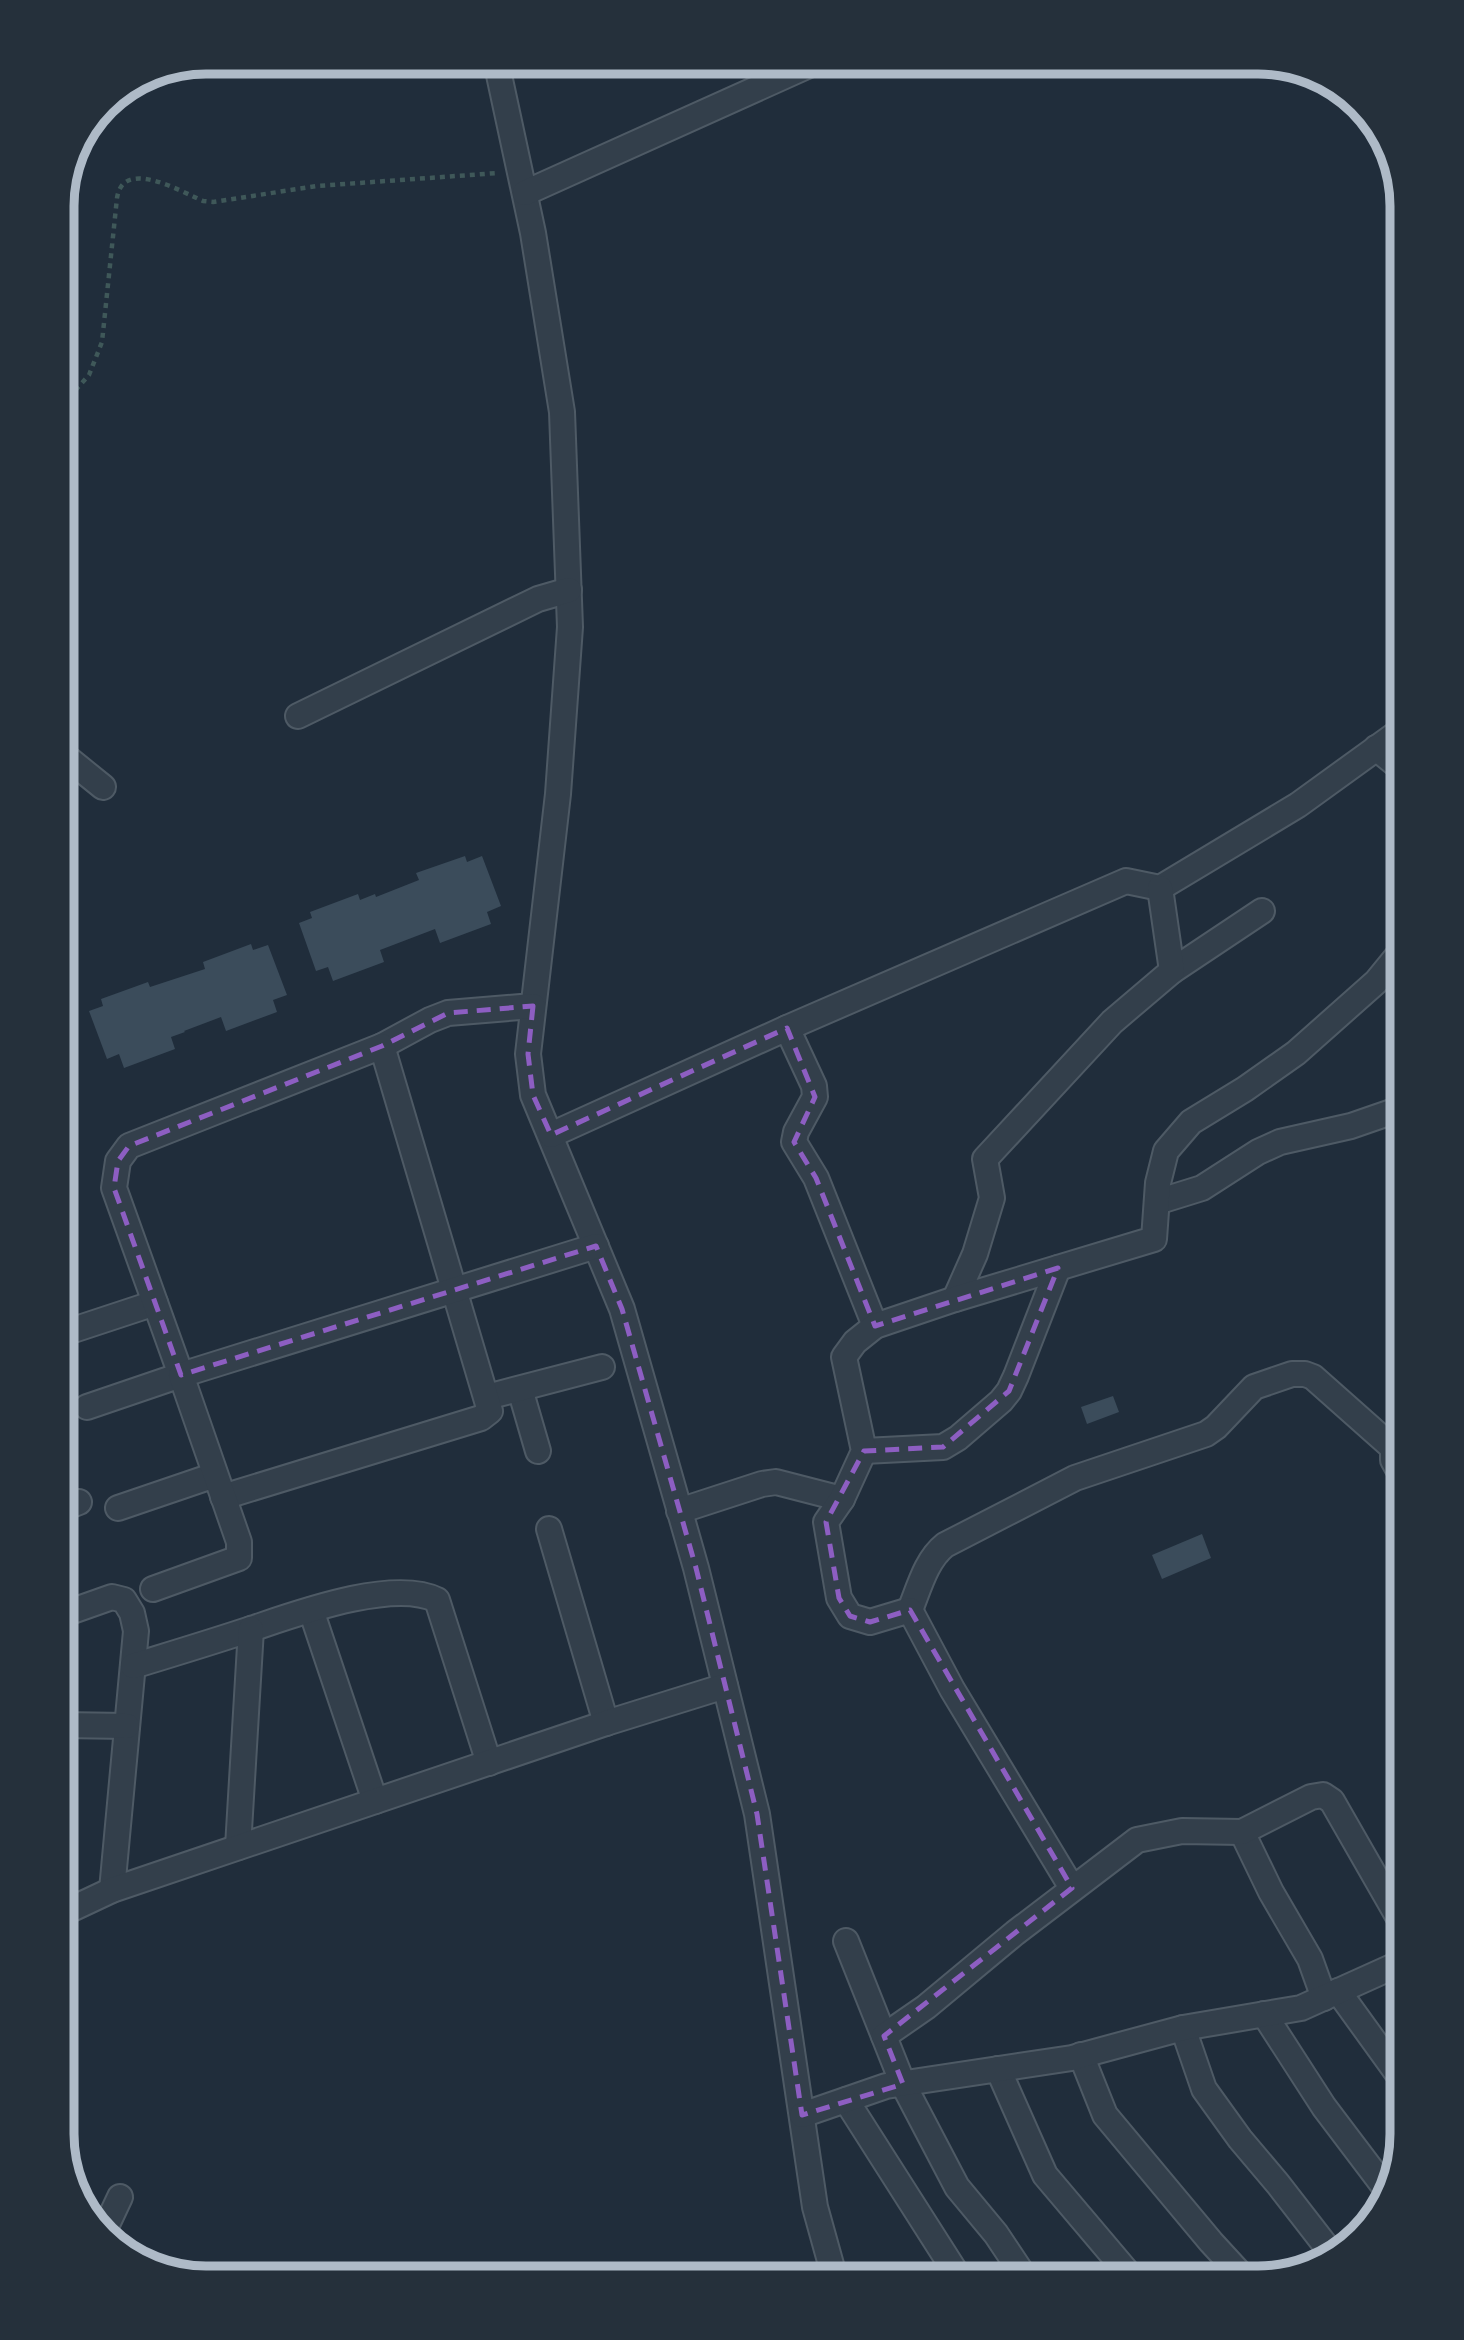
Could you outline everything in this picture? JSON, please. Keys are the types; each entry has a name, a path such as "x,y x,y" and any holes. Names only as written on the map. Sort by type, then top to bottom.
{"street":[{"path":"499,74 522,182 562,412 569,590 570,627 558,794 527,1054 533,1095 622,1309 696,1568 757,1814 815,2207 831,2266"},
{"path":"522,182 786,74"},
{"path":"298,716 538,599 569,590"},
{"path":"551,1135 787,1028 1126,881 1160,888 1297,805 1390,738"},
{"path":"1376,748 1390,759"},
{"path":"74,764 103,787"},
{"path":"1160,888 1172,971"},
{"path":"955,1299 975,1254 992,1198 985,1159 1112,1022 1172,971 1262,911"},
{"path":"910,1610 870,1622 850,1616 839,1598 827,1522 842,1499 864,1451 844,1357 855,1342 875,1326 1154,1239 1158,1183 1166,1151 1191,1122 1296,1053 1376,982 1390,965"},
{"path":"153,1589 239,1558 239,1542 114,1188 118,1161 129,1146 382,1046 448,1013 533,1006"},
{"path":"787,1028 814,1086 815,1097 796,1132 794,1142 816,1178 875,1326"},
{"path":"118,1508 219,1486 481,1418 490,1411 382,1046"},
{"path":"1157,1202 1202,1188 1258,1152 1280,1142 1351,1126 1390,1112"},
{"path":"87,1407 181,1375 456,1292 596,1246"},
{"path":"864,1451 943,1447 958,1438 1001,1401 1016,1376 1058,1268"},
{"path":"74,1330 155,1303"},
{"path":"487,1397 603,1367"},
{"path":"910,1610 930,1562 945,1545 1075,1478 1206,1434 1254,1387 1292,1374 1313,1377 1390,1440"},
{"path":"520,1389 538,1451"},
{"path":"678,1511 776,1482 842,1499"},
{"path":"549,1529 606,1723"},
{"path":"133,1666 311,1610 393,1593 426,1594 437,1600 489,1763"},
{"path":"74,1610 112,1597 124,1600 132,1613 136,1631 112,1889"},
{"path":"311,1610 375,1801"},
{"path":"910,1610 952,1689 1072,1888"},
{"path":"238,1847 251,1629"},
{"path":"74,1908 112,1889 606,1723 725,1686"},
{"path":"74,1725 127,1726"},
{"path":"884,2036 926,2007 1072,1888 1137,1840 1182,1831 1242,1832 1299,1801 1323,1795 1332,1801 1390,1902"},
{"path":"1242,1832 1271,1892 1331,1994 1390,2065"},
{"path":"846,1941 903,2084 957,2187 996,2234 1017,2266"},
{"path":"802,2116 886,2086 1081,2055 1183,2028 1301,2008 1390,1968"},
{"path":"1264,2014 1324,2107 1381,2183"},
{"path":"1183,2028 1204,2089 1327,2247"},
{"path":"1081,2055 1105,2115 1233,2266"},
{"path":"998,2069 1045,2175 1122,2266"},
{"path":"846,2100 952,2266"},
{"path":"108,2224 120,2197"}],"path":[{"path":"74,391 89,375 102,342 118,190 126,181 152,179 203,201 213,202 308,187 522,182"}],"highlighted area":[{"path":"533,1006 528,1054 533,1095 551,1135 787,1028 815,1097 794,1142 816,1178 875,1326 1058,1268 1009,1391 943,1447 864,1451 826,1522 839,1598 850,1616 870,1622 910,1610 1072,1888 884,2036 903,2084 802,2115 757,1814 696,1568 622,1309 596,1246 181,1375 114,1188 118,1161 129,1146 382,1046 448,1013"}],"building":[{"path":"465,856 467,862 482,856 501,906 487,912 491,924 440,943 435,929 380,950 384,962 333,981 328,967 316,971 299,923 312,918 310,912 358,894 360,900 375,894 376,897 419,880 416,873"},
{"path":"251,944 253,950 268,945 287,995 273,1000 277,1012 226,1031 221,1017 171,1037 175,1049 124,1068 119,1054 107,1059 89,1011 103,1006 101,999 148,982 150,987 205,969 203,962"},
{"path":"1113,1396 1119,1412 1087,1424 1081,1407"},
{"path":"1202,1534 1211,1558 1162,1579 1152,1555"}]}
